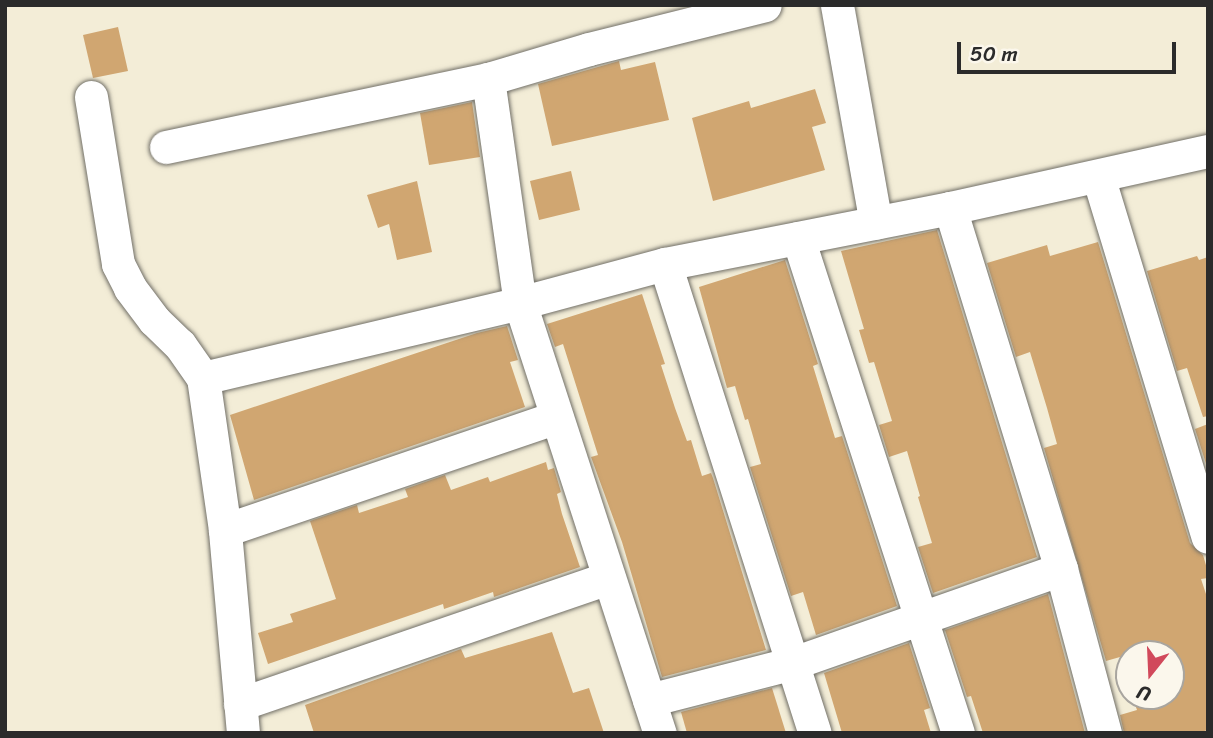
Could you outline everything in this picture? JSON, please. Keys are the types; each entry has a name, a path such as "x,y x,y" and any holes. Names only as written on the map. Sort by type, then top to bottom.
{"street":[{"path":"166,148 488,79 589,49 765,5"},
{"path":"837,5 876,223"},
{"path":"488,79 520,303 660,733"},
{"path":"91,97 118,264 130,288 154,320 180,345 203,378 225,530 242,718 608,578"},
{"path":"203,378 520,303 666,264 950,208 1208,151"},
{"path":"1098,176 1208,537"},
{"path":"950,208 1061,569 1105,733"},
{"path":"798,238 958,733"},
{"path":"666,264 815,733"},
{"path":"225,530 556,417"},
{"path":"649,700 793,663 1061,569"}],"building":[{"path":"118,27 128,71 93,78 83,35"},
{"path":"619,61 621,70 655,62 669,120 552,146 538,84"},
{"path":"815,89 826,123 812,127 825,170 713,201 692,118 749,101 751,108"},
{"path":"472,102 480,157 429,165 420,113"},
{"path":"571,171 580,210 539,220 530,181"},
{"path":"417,181 432,252 397,260 389,224 378,228 367,195"},
{"path":"937,230 1037,557 933,593 918,547 932,543 918,497 920,496 907,451 889,457 879,425 892,421 874,362 869,363 859,330 864,329 841,251"},
{"path":"1098,242 1190,543 1203,555 1208,572 1208,578 1201,579 1208,600 1208,730 1197,733 1124,733 1120,715 1137,710 1185,710 1185,640 1115,640 1115,658 1106,661 1044,448 1057,444 1047,408 1030,352 1016,357 987,263 1047,245 1050,256"},
{"path":"1197,256 1199,260 1208,257 1208,416 1203,417 1187,368 1177,371 1147,271"},
{"path":"785,260 818,364 813,366 835,438 842,436 897,606 816,635 803,592 791,596 750,467 761,464 748,419 745,420 735,386 727,388 699,287"},
{"path":"642,294 665,364 661,365 687,441 691,440 702,476 711,473 713,478 766,650 662,677 622,542 591,457 598,455 563,344 555,347 547,324"},
{"path":"507,326 518,360 510,362 525,407 254,500 230,415 477,333"},
{"path":"1208,424 1208,470 1195,429"},
{"path":"546,462 548,470 554,468 561,492 557,494 562,514 580,567 494,597 493,592 444,609 443,604 268,664 258,633 293,622 290,614 336,599 310,521 357,505 359,513 408,497 405,489 445,475 451,490 488,477 490,482"},
{"path":"1048,594 1085,733 983,733 971,696 967,697 945,630"},
{"path":"552,632 573,693 589,688 604,733 314,733 305,705 461,649 465,658"},
{"path":"909,643 930,708 924,710 931,733 842,733 824,673"},
{"path":"772,688 786,733 687,733 681,712"}]}
